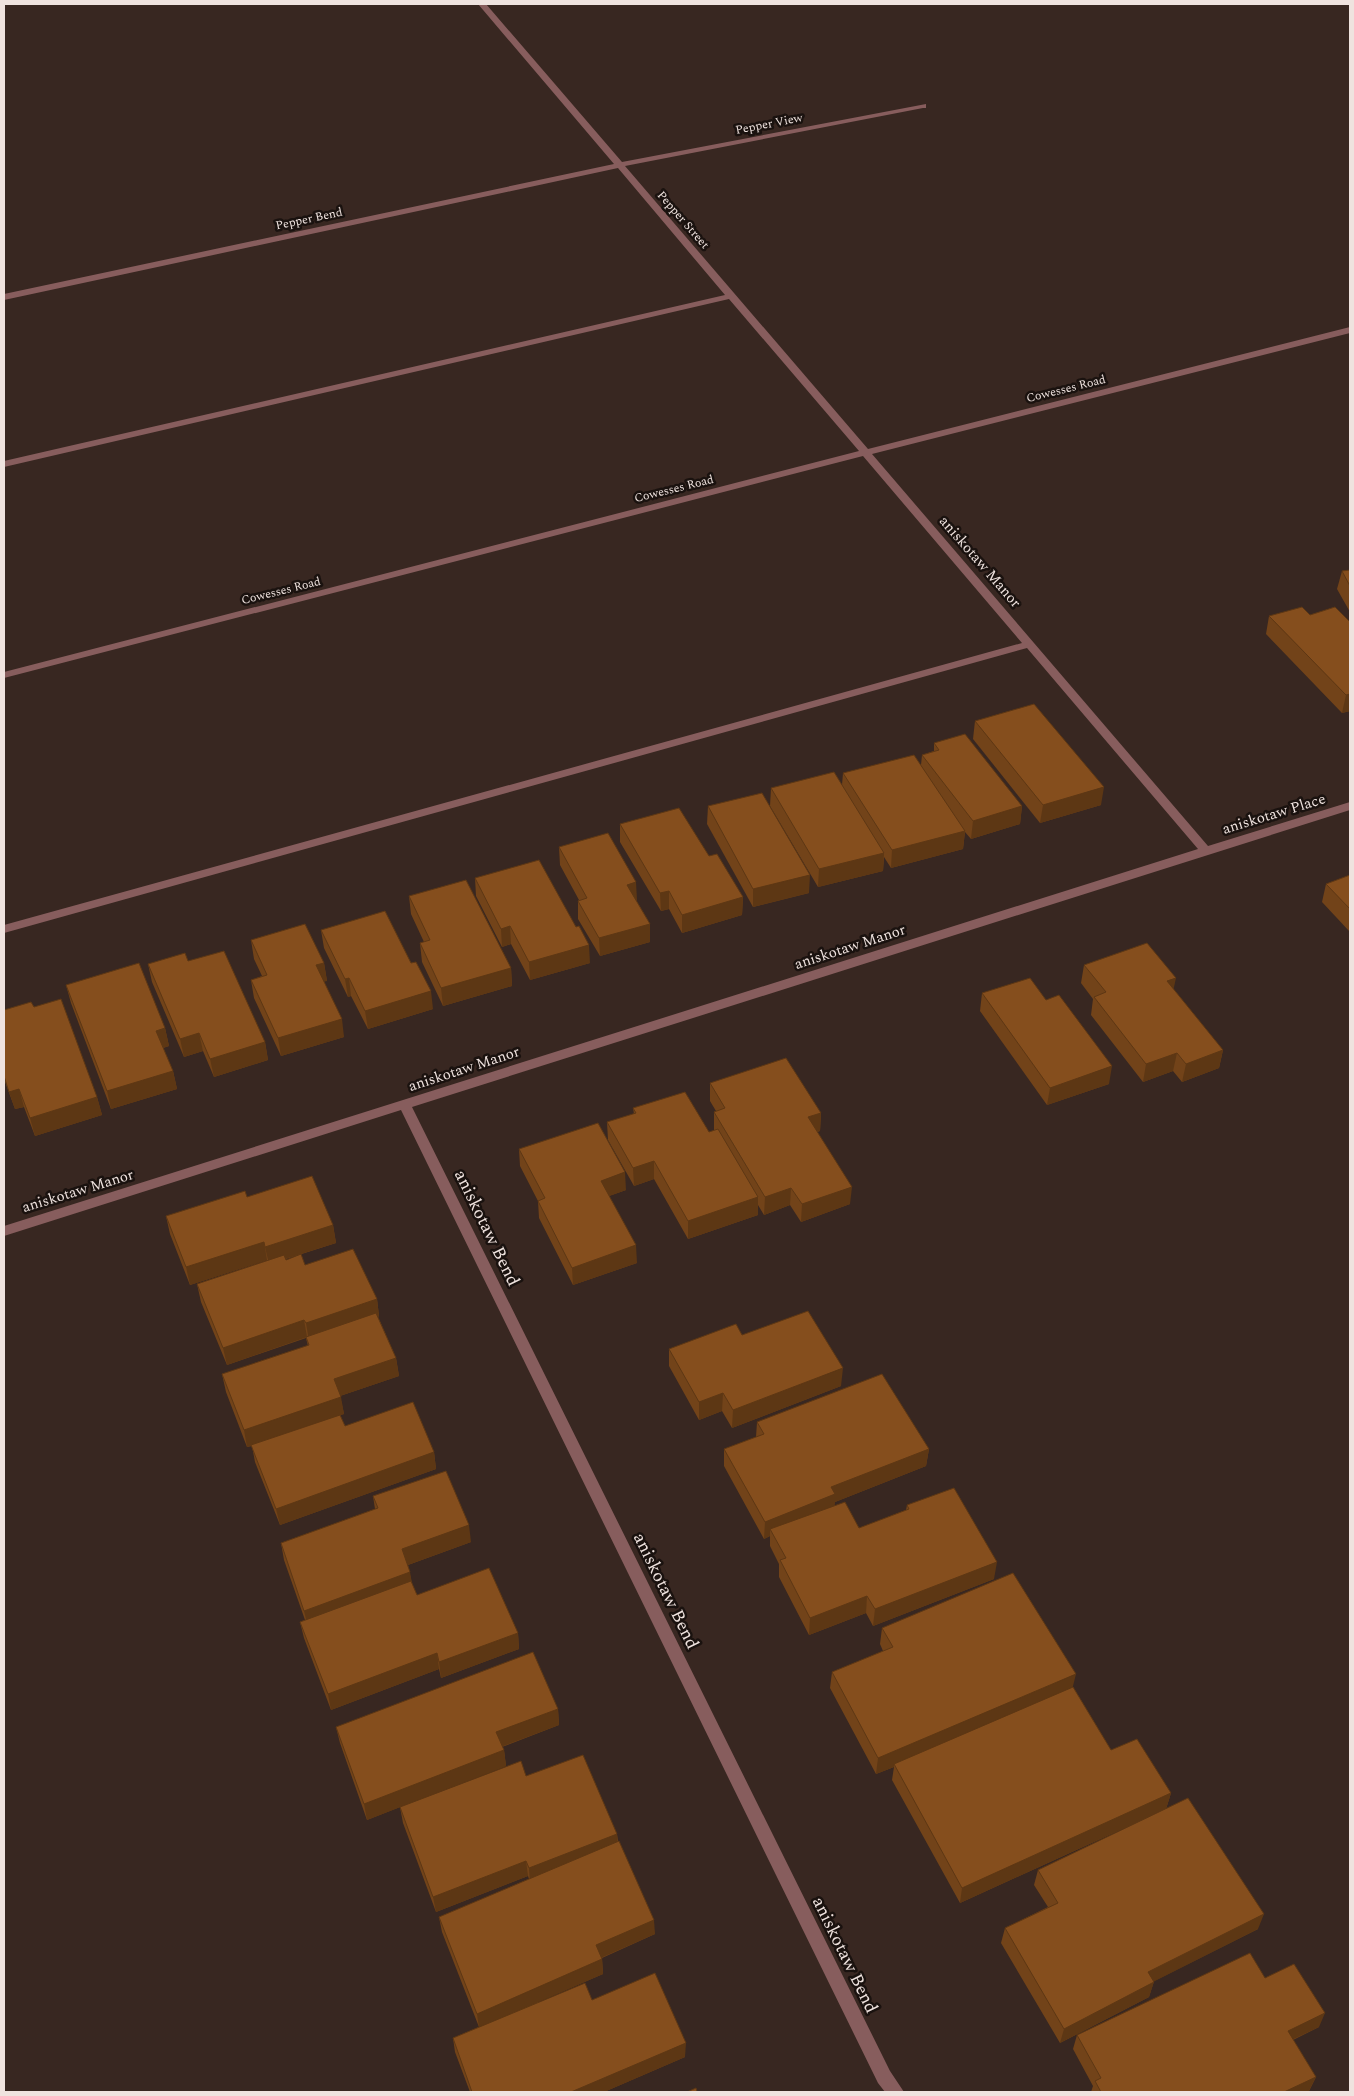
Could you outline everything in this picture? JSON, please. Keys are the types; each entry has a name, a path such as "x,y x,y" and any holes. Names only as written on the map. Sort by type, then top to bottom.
{"street":[{"name":"Pepper Street","path":"484,4 865,453"},
{"name":"Pepper View","path":"619,165 923,106"},
{"name":"Pepper Bend","path":"4,297 619,165"},
{"path":"4,464 732,296"},
{"name":"Cowesses Road","path":"4,675 1350,330"},
{"name":"aniskotaw Manor","path":"4,1231 1206,851 865,453"},
{"path":"4,929 1029,644"},
{"name":"aniskotaw Place","path":"1206,851 1350,806"},
{"name":"aniskotaw Bend","path":"405,1105 884,2077 896,2092"}],"building":[{"path":"1350,570 1350,586 1342,571"},
{"path":"1302,607 1310,615 1335,607 1350,622 1350,694 1346,695 1269,616"},
{"path":"1034,704 1104,787 1043,805 975,721"},
{"path":"965,734 1022,806 973,821 922,755 939,750 934,743"},
{"path":"914,755 965,831 892,850 843,773"},
{"path":"834,772 884,853 819,869 771,788"},
{"path":"762,793 810,875 753,889 708,806"},
{"path":"679,808 709,856 717,854 743,897 682,915 669,891 660,893 620,824"},
{"path":"608,833 636,882 627,885 650,924 599,938 578,901 587,898 559,847"},
{"path":"539,860 576,927 579,926 589,945 529,962 510,926 501,929 475,878"},
{"path":"1350,875 1350,909 1326,884"},
{"path":"466,880 511,968 441,988 420,943 430,940 409,896"},
{"path":"385,911 411,963 416,962 431,991 365,1011 349,978 345,979 321,930"},
{"path":"305,924 324,963 316,965 342,1019 278,1038 251,980 267,975 251,940"},
{"path":"1147,943 1176,978 1167,981 1223,1050 1186,1064 1177,1053 1146,1064 1094,997 1106,992 1084,965"},
{"path":"224,951 265,1042 210,1059 199,1033 180,1039 148,964 185,953 188,961"},
{"path":"139,963 165,1028 156,1031 173,1071 107,1091 66,985"},
{"path":"1030,978 1046,1000 1059,995 1112,1066 1050,1088 982,993"},
{"path":"61,999 97,1097 30,1118 19,1089 9,1092 4,1076 4,1010 31,1002 34,1007"},
{"path":"786,1058 821,1113 808,1117 852,1187 802,1204 791,1188 765,1197 714,1112 725,1108 710,1083"},
{"path":"685,1092 709,1132 718,1129 758,1197 688,1221 654,1161 633,1168 607,1122 636,1113 633,1108"},
{"path":"598,1123 625,1172 601,1181 636,1245 572,1268 538,1201 545,1198 519,1149"},
{"path":"312,1176 333,1225 265,1247 264,1242 186,1267 166,1216 245,1191 247,1197"},
{"path":"353,1249 377,1299 306,1323 304,1320 223,1348 197,1284 284,1255 286,1260 301,1254 305,1265"},
{"path":"808,1311 843,1368 733,1410 723,1393 699,1402 669,1349 736,1324 742,1335"},
{"path":"376,1313 396,1358 334,1379 341,1397 244,1430 222,1374 309,1345 306,1337"},
{"path":"882,1374 929,1449 831,1487 835,1494 765,1522 724,1449 764,1434 757,1422"},
{"path":"413,1402 434,1452 276,1509 251,1445 340,1415 345,1426"},
{"path":"446,1471 469,1525 402,1549 410,1572 304,1611 281,1543 378,1508 373,1496"},
{"path":"954,1488 997,1562 875,1609 867,1596 810,1618 780,1560 786,1558 770,1529 845,1502 859,1528 909,1509 907,1505"},
{"path":"489,1568 518,1633 439,1662 437,1653 328,1694 300,1622 411,1581 417,1595"},
{"path":"1013,1573 1076,1674 878,1758 832,1672 893,1647 882,1628"},
{"path":"533,1652 558,1709 496,1732 504,1750 364,1804 336,1727"},
{"path":"1073,1687 1111,1750 1137,1739 1171,1793 962,1888 894,1764"},
{"path":"583,1755 617,1834 529,1868 526,1861 433,1897 400,1807 521,1761 526,1776"},
{"path":"1188,1798 1264,1914 1148,1972 1154,1982 1064,2029 1005,1928 1058,1903 1038,1870"},
{"path":"619,1841 654,1920 596,1945 602,1959 477,2014 439,1917"},
{"path":"1250,1953 1265,1978 1294,1964 1325,2013 1288,2031 1316,2077 1284,2092 1101,2092 1095,2081 1101,2078 1077,2035"},
{"path":"655,1973 686,2043 571,2092 472,2092 453,2038 585,1983 592,2000"},
{"path":"696,2088 697,2092 687,2092"}]}
